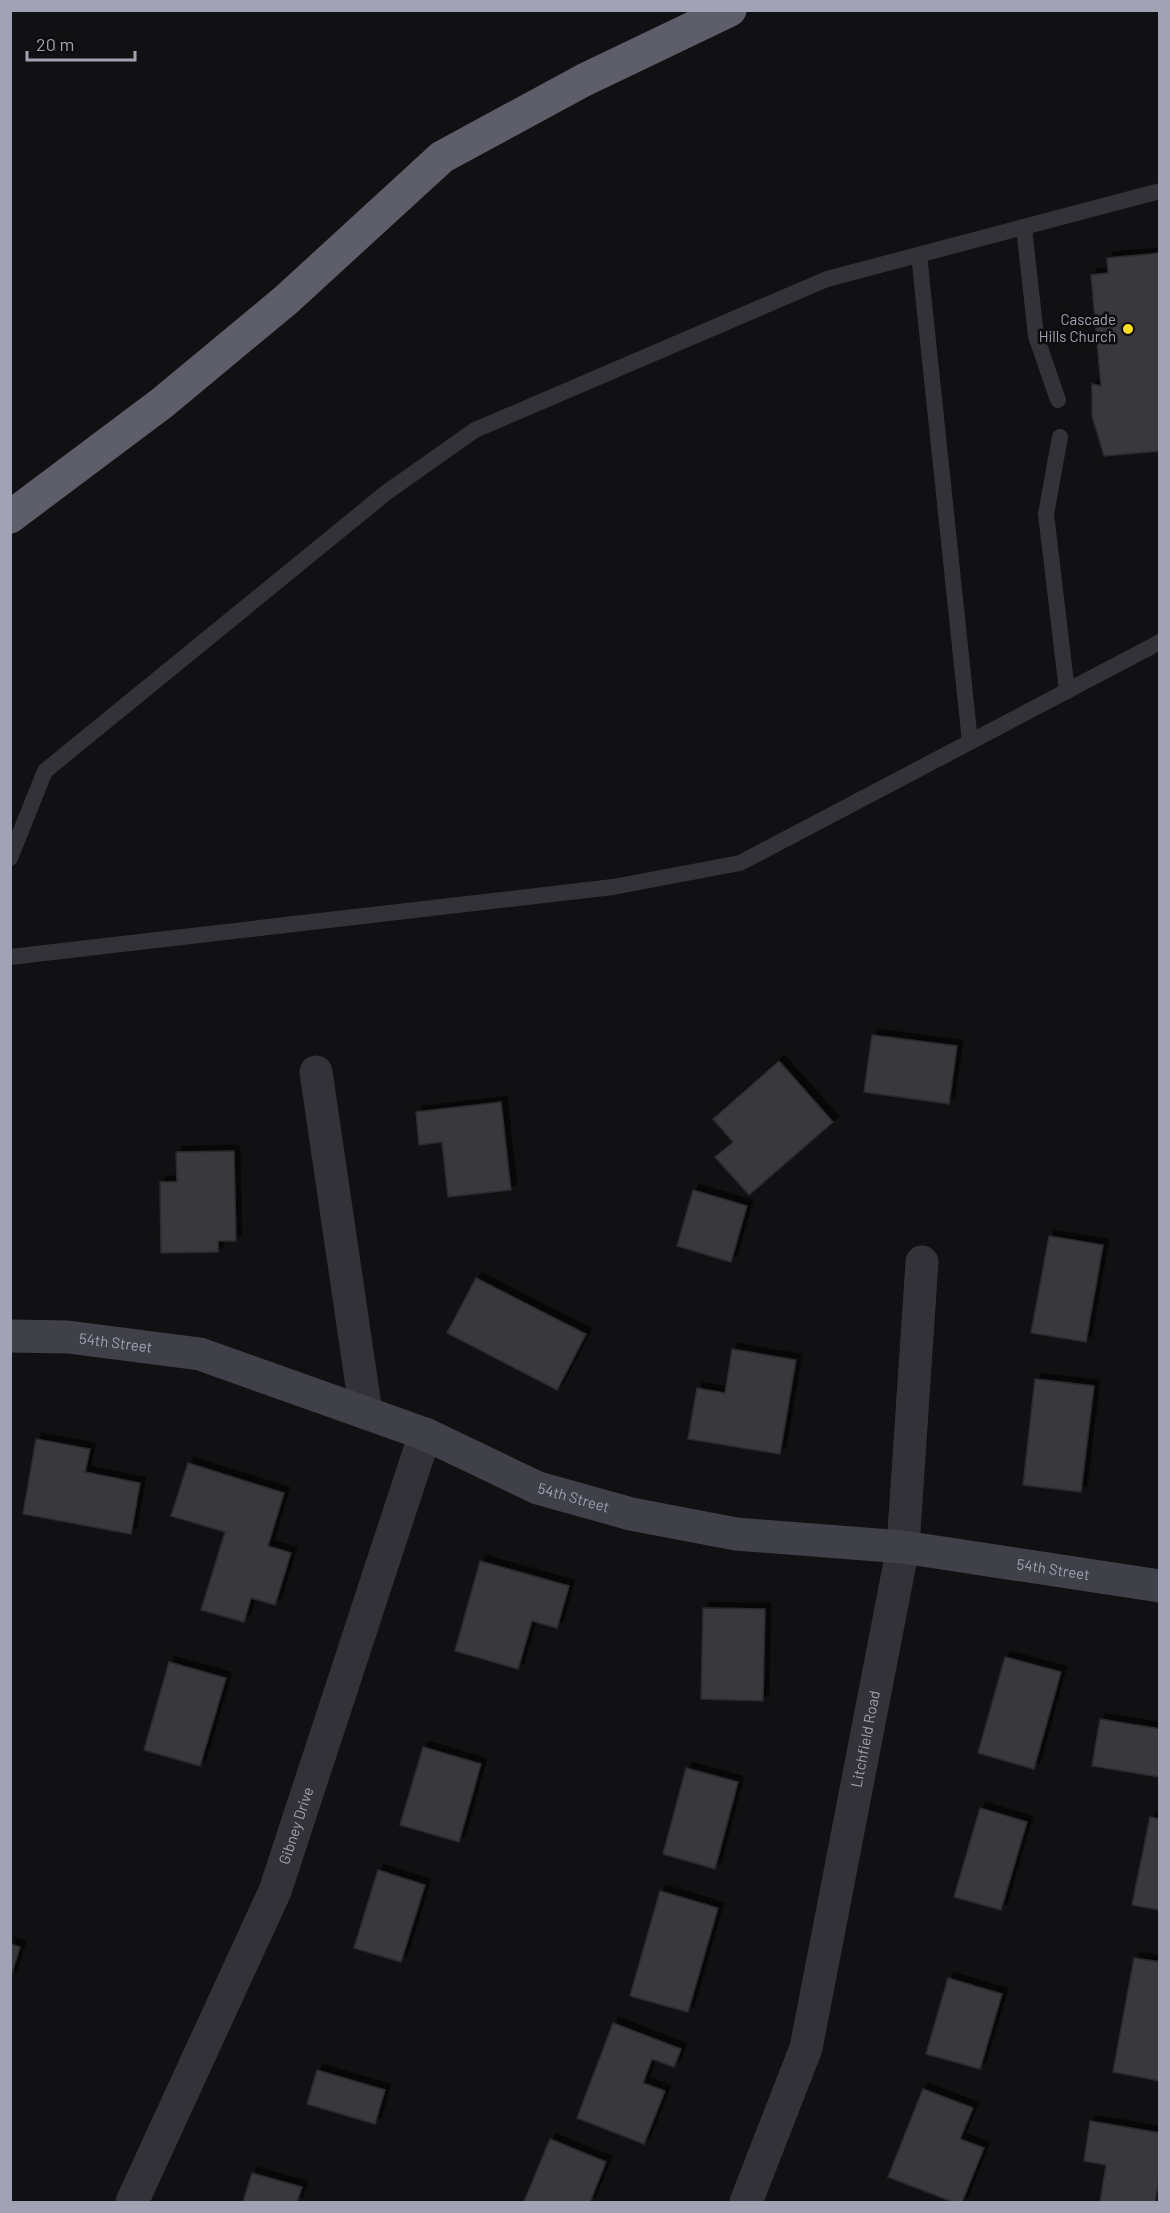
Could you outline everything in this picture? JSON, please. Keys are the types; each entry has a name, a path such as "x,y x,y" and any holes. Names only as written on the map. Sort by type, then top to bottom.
{"highway":[{"path":"10,517 162,403 286,300 442,157 584,80 730,10"}],"main road":[{"name":"54th Street","path":"10,1336 68,1337 200,1354 425,1434 538,1488 631,1514 736,1534 903,1547 1160,1586"}],"street":[{"path":"316,1072 366,1413"},
{"name":"Litchfield Road","path":"746,2202 806,2048 903,1547 922,1262"},
{"name":"Gibney Drive","path":"132,2202 275,1891 425,1434"}],"lane":[{"path":"10,858 45,771 387,492 475,430 827,279 1160,191"},
{"path":"1024,227 1036,336 1058,400"},
{"path":"919,255 970,742"},
{"path":"1060,437 1046,514 1067,691"},
{"path":"10,957 613,887 740,862 1160,642"}],"building":[{"name":"Cascade Hills Church","path":"1160,253 1160,451 1104,456 1092,416 1092,384 1101,386 1091,275 1108,273 1107,258"},
{"path":"872,1035 957,1046 949,1104 864,1092"},
{"path":"779,1061 833,1122 749,1195 715,1157 733,1142 713,1119"},
{"path":"501,1102 511,1190 448,1197 442,1142 419,1145 416,1112"},
{"path":"234,1151 236,1241 218,1241 218,1252 161,1253 160,1182 177,1182 176,1152"},
{"path":"693,1190 747,1206 731,1262 677,1246"},
{"path":"1049,1236 1103,1245 1086,1342 1031,1333"},
{"path":"476,1278 586,1334 557,1390 447,1333"},
{"path":"732,1349 796,1360 780,1454 688,1439 697,1388 725,1393"},
{"path":"1035,1379 1094,1386 1081,1492 1023,1485"},
{"path":"36,1439 90,1449 85,1472 140,1483 131,1534 23,1514"},
{"path":"188,1463 284,1493 268,1546 291,1553 275,1605 251,1598 244,1622 201,1610 225,1532 171,1516"},
{"path":"480,1561 569,1586 557,1628 532,1621 518,1669 455,1651"},
{"path":"703,1608 765,1609 763,1701 701,1699"},
{"path":"1005,1657 1061,1672 1034,1769 978,1753"},
{"path":"169,1662 226,1678 200,1766 144,1750"},
{"path":"1100,1719 1160,1729 1160,1777 1092,1766"},
{"path":"423,1747 481,1764 459,1842 400,1825"},
{"path":"686,1768 738,1782 715,1869 663,1854"},
{"path":"980,1808 1027,1822 1001,1910 954,1897"},
{"path":"1150,1817 1160,1819 1160,1910 1132,1905"},
{"path":"378,1870 425,1885 401,1962 354,1948"},
{"path":"660,1891 718,1908 688,2012 630,1996"},
{"path":"10,1944 20,1947 10,1979"},
{"path":"1134,1958 1160,1962 1160,2081 1113,2072"},
{"path":"948,1978 1002,1994 980,2069 926,2054"},
{"path":"613,2023 681,2049 674,2067 652,2059 643,2083 665,2091 644,2144 577,2118"},
{"path":"317,2070 385,2090 375,2124 307,2104"},
{"path":"923,2089 973,2108 960,2139 984,2148 962,2202 953,2202 888,2177"},
{"path":"1090,2121 1160,2133 1160,2174 1155,2202 1100,2202 1106,2165 1084,2161"},
{"path":"550,2139 606,2162 590,2202 524,2202"},
{"path":"252,2173 302,2187 297,2202 243,2202"}],"place":[{"name":"Cascade Hills Church","path":"1128,329"}]}
